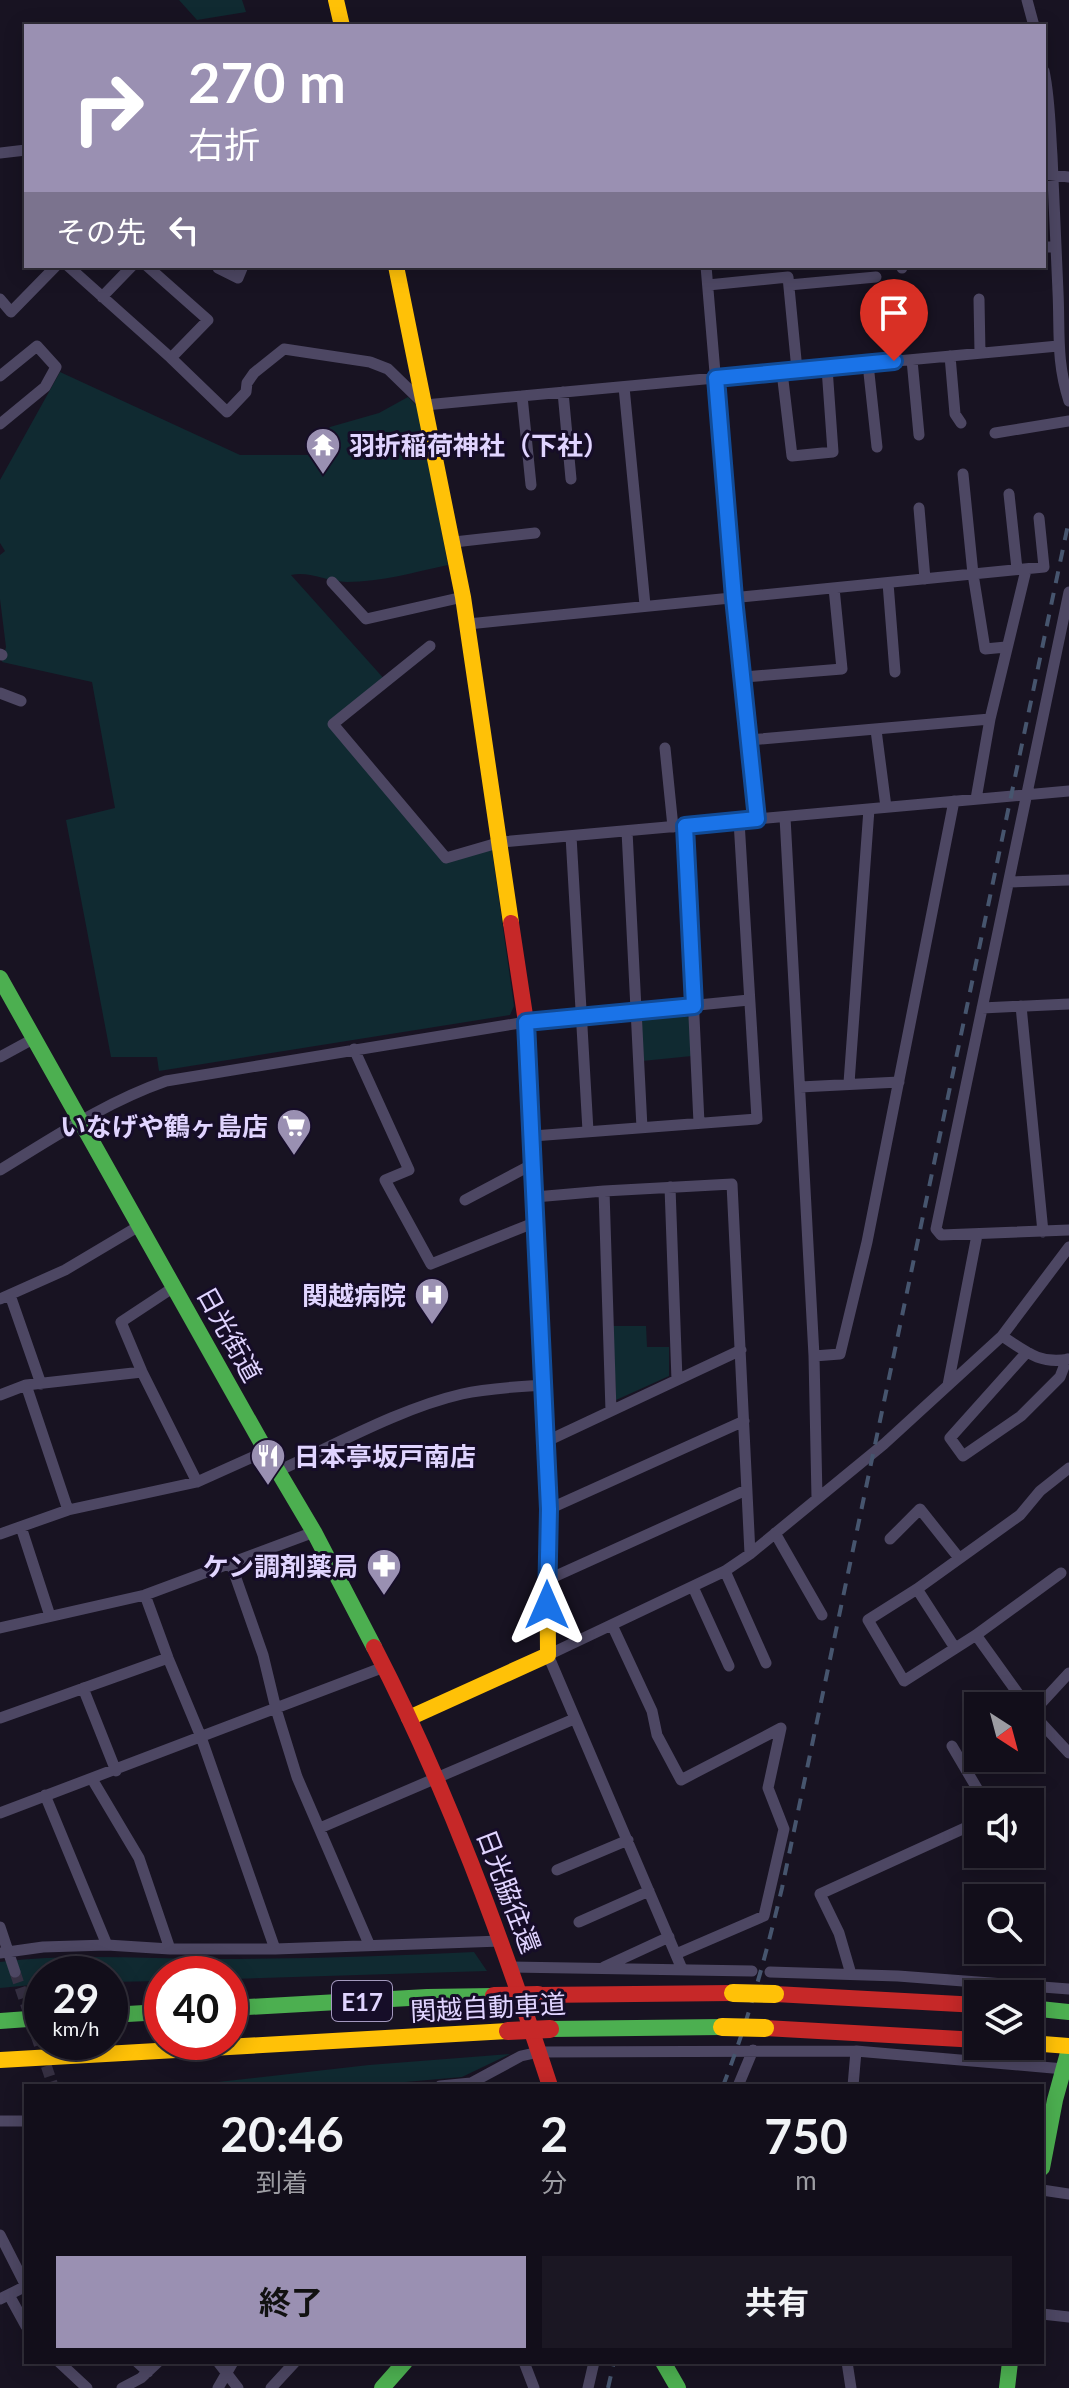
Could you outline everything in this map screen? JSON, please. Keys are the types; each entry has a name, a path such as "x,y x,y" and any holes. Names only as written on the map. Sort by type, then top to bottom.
{"main road":[{"path":"336,0 342,24"},
{"path":"400,268 468,624 526,1022 549,1509 548,1655 409,1718"},
{"name":"日光街道","path":"0,978 314,1532 409,1718"},
{"name":"日光脇往還","path":"409,1718 471,1859 549,2084"},
{"name":"関越自動車道","path":"248,2007 427,1997 733,1993 964,2004"},
{"path":"1044,2009 1069,2012"},
{"path":"0,2021 24,2019"},
{"name":"関越自動車道","path":"0,2060 508,2031 722,2027 964,2039"},
{"path":"1044,2044 1069,2047 1063,2090 1044,2161"},
{"path":"382,2388 403,2364"},
{"path":"664,2364 678,2388"},
{"path":"1007,2388 1010,2364"}],"street":[{"path":"1027,0 1033,24"},
{"path":"1046,84 1050,247 1062,380 1069,401"},
{"path":"0,153 24,150"},
{"path":"1048,175 1069,177"},
{"path":"0,299 11,312 54,268"},
{"path":"70,268 227,412 246,392 247,383 254,373 284,349 379,365 388,369 425,405 1058,346"},
{"path":"102,297 130,268"},
{"path":"149,268 208,320 171,358"},
{"path":"218,268 238,278 242,268"},
{"path":"706,268 734,598 757,819"},
{"path":"708,285 788,277 797,370"},
{"path":"789,285 876,277"},
{"path":"979,299 980,353"},
{"path":"890,302 894,361"},
{"path":"0,376 37,346 56,367 45,387 0,424"},
{"path":"950,356 955,414 961,423"},
{"path":"912,360 919,435"},
{"path":"868,364 877,447"},
{"path":"782,372 792,456 833,452 827,368"},
{"path":"624,387 645,605"},
{"path":"563,392 571,479"},
{"path":"522,396 531,485"},
{"path":"995,433 1069,421"},
{"path":"963,474 973,574 985,649 1006,647"},
{"path":"976,799 1022,570 1009,494"},
{"path":"919,508 925,579"},
{"path":"468,624 1044,567 1039,518"},
{"path":"454,542 535,533"},
{"path":"332,582 366,619 463,597"},
{"path":"888,583 895,672"},
{"path":"744,677 842,669 834,588"},
{"path":"1069,592 936,1229 941,1235 1069,1230"},
{"path":"430,646 333,724 446,858 501,842 1069,791"},
{"path":"0,693 21,701"},
{"path":"749,740 990,719"},
{"path":"876,730 886,807"},
{"path":"665,748 679,826 694,1006 699,1123"},
{"path":"814,1356 840,1354 867,1242 954,801"},
{"path":"849,1083 869,809"},
{"path":"785,817 814,1356 817,1498"},
{"path":"533,1136 757,1119 739,821"},
{"path":"627,831 642,1128"},
{"path":"571,836 588,1131"},
{"path":"1009,882 1069,880"},
{"path":"0,1170 131,1093 166,1081 526,1022 749,1000"},
{"path":"982,1008 1069,1004"},
{"path":"1021,1006 1043,1232"},
{"path":"0,1057 33,1039"},
{"path":"354,1049 409,1170 385,1180 431,1264 536,1222"},
{"path":"800,1087 899,1082"},
{"path":"465,1200 533,1164"},
{"path":"535,1197 732,1184 750,1554"},
{"path":"670,1187 677,1380"},
{"path":"604,1191 611,1411"},
{"path":"41,1384 5,1297 65,1270 139,1226"},
{"path":"948,1385 977,1235"},
{"path":"682,1969 548,1655 725,1571 750,1554 884,1444 1002,1336 1069,1247"},
{"path":"174,1287 121,1322 142,1372 197,1482"},
{"path":"1002,1336 1044,1361 1068,1359"},
{"path":"545,1442 741,1350"},
{"path":"1027,1352 950,1438 963,1456 1021,1416 1060,1377 1068,1359"},
{"path":"0,1395 26,1385 142,1372"},
{"path":"26,1385 68,1510"},
{"path":"278,1471 431,1403 498,1388 543,1385"},
{"path":"549,1509 744,1421"},
{"path":"0,1534 68,1510 197,1482 266,1451"},
{"path":"1061,1573 976,1635 904,1681 868,1620 1020,1515 1040,1491 1069,1468"},
{"path":"547,1580 746,1490"},
{"path":"890,1539 920,1509 959,1558"},
{"path":"21,1527 50,1616"},
{"path":"0,1628 145,1595 314,1532"},
{"path":"775,1533 822,1615"},
{"path":"231,1564 263,1655 297,1777 369,1944"},
{"path":"725,1571 766,1663"},
{"path":"693,1587 729,1666"},
{"path":"917,1589 955,1648"},
{"path":"145,1595 201,1737 275,1949"},
{"path":"612,1625 652,1711 657,1735 681,1780 781,1728 768,1788 784,1829 764,1916 676,1954"},
{"path":"976,1635 1017,1692"},
{"path":"0,1718 168,1658"},
{"path":"0,1813 384,1667"},
{"path":"1044,1698 1069,1673"},
{"path":"1056,1687 1069,1695"},
{"path":"83,1688 116,1771"},
{"path":"320,1828 574,1719"},
{"path":"1044,1725 1069,1753"},
{"path":"952,1746 977,1788"},
{"path":"92,1779 139,1858 170,1949"},
{"path":"45,1795 107,1945"},
{"path":"851,1974 839,1933 820,1894 964,1828"},
{"path":"557,1870 628,1840"},
{"path":"579,1922 649,1891"},
{"path":"0,1927 4,1952 15,1972"},
{"path":"598,1969 669,1937"},
{"path":"4,1952 107,1945 170,1949 275,1949 501,1941"},
{"path":"511,1967 752,1971"},
{"path":"770,1972 911,1976 1069,1989"},
{"path":"739,2084 753,2050"},
{"path":"469,2084 521,2056 539,2052 753,2050 856,2051 1031,2084"},
{"path":"853,2084 856,2051"},
{"path":"0,2121 24,2121"},
{"path":"1044,2190 1069,2194"},
{"path":"0,2235 24,2282"},
{"path":"24,2287 4,2297 24,2323"},
{"path":"1044,2314 1069,2317"},
{"path":"61,2364 87,2388"},
{"path":"139,2364 148,2372"},
{"path":"122,2388 156,2364"},
{"path":"219,2364 238,2388"},
{"path":"218,2388 232,2364"},
{"path":"271,2388 293,2364"},
{"path":"525,2364 534,2388"},
{"path":"588,2388 594,2364"},
{"path":"847,2364 851,2388"}],"shaded area":[{"path":"179,0 242,0 246,12 197,20"},
{"path":"60,372 240,455 308,455 330,427 379,413 408,397 418,407 448,565 360,582 340,582 305,574 291,575 386,681 333,723 446,858 491,844 514,1006 510,1015 159,1071 157,1057 111,1057 66,820 115,808 92,682 2,662 6,647 0,599 0,555 5,551 0,543 0,480"},
{"path":"684,1014 689,1018 692,1056 642,1061 640,1022 644,1018"},
{"path":"613,1326 646,1326 647,1347 669,1347 669,1376 616,1400"},
{"path":"474,1952 487,1971 248,1978 248,1959"},
{"path":"128,1958 144,1958 144,1981 128,1982"},
{"path":"24,1959 24,1986 0,1988 0,1962"},
{"path":"510,2054 462,2077 383,2084 200,2084 369,2065"}],"tunnel":[{"path":"15,1972 52,2084"}],"railway":[{"path":"724,2084 756,1988 782,1888 1069,520"},
{"path":"608,2388 614,2364"}],"traffic: fast":[{"path":"0,978 314,1532 374,1647"},
{"path":"248,2007 494,1996"},
{"path":"1044,2009 1069,2012"},
{"path":"128,2014 144,2013"},
{"path":"0,2021 24,2019"},
{"path":"550,2029 722,2027"},
{"path":"1044,2158 1069,2049"},
{"path":"382,2388 403,2364"},
{"path":"664,2364 678,2388"},
{"path":"1007,2388 1010,2364"}],"traffic: slow":[{"path":"336,0 342,24"},
{"path":"396,268 463,597 511,923"},
{"path":"409,1718 548,1655 547,1474"},
{"path":"733,1993 775,1994"},
{"path":"722,2027 765,2028"},
{"path":"0,2060 508,2031"},
{"path":"1044,2044 1069,2046"}],"traffic: jam":[{"path":"511,923 526,1022 547,1474"},
{"path":"374,1647 449,1808 512,1974 549,2084"},
{"path":"538,1995 733,1993"},
{"path":"775,1994 964,2004"},
{"path":"494,1996 538,1995"},
{"path":"765,2028 964,2039"},
{"path":"508,2031 550,2029"}],"place":[{"name":"羽折稲荷神社（下社）","path":"323,476"},
{"name":"いなげや鶴ヶ島店","path":"294,1157"},
{"name":"関越病院","path":"432,1326"},
{"name":"日本亭坂戸南店","path":"268,1487"},
{"name":"ケン調剤薬局","path":"384,1597"}],"route":[{"path":"547,1605 549,1509 526,1022 694,1006 685,826 757,819 734,598 716,378 894,361"}]}
